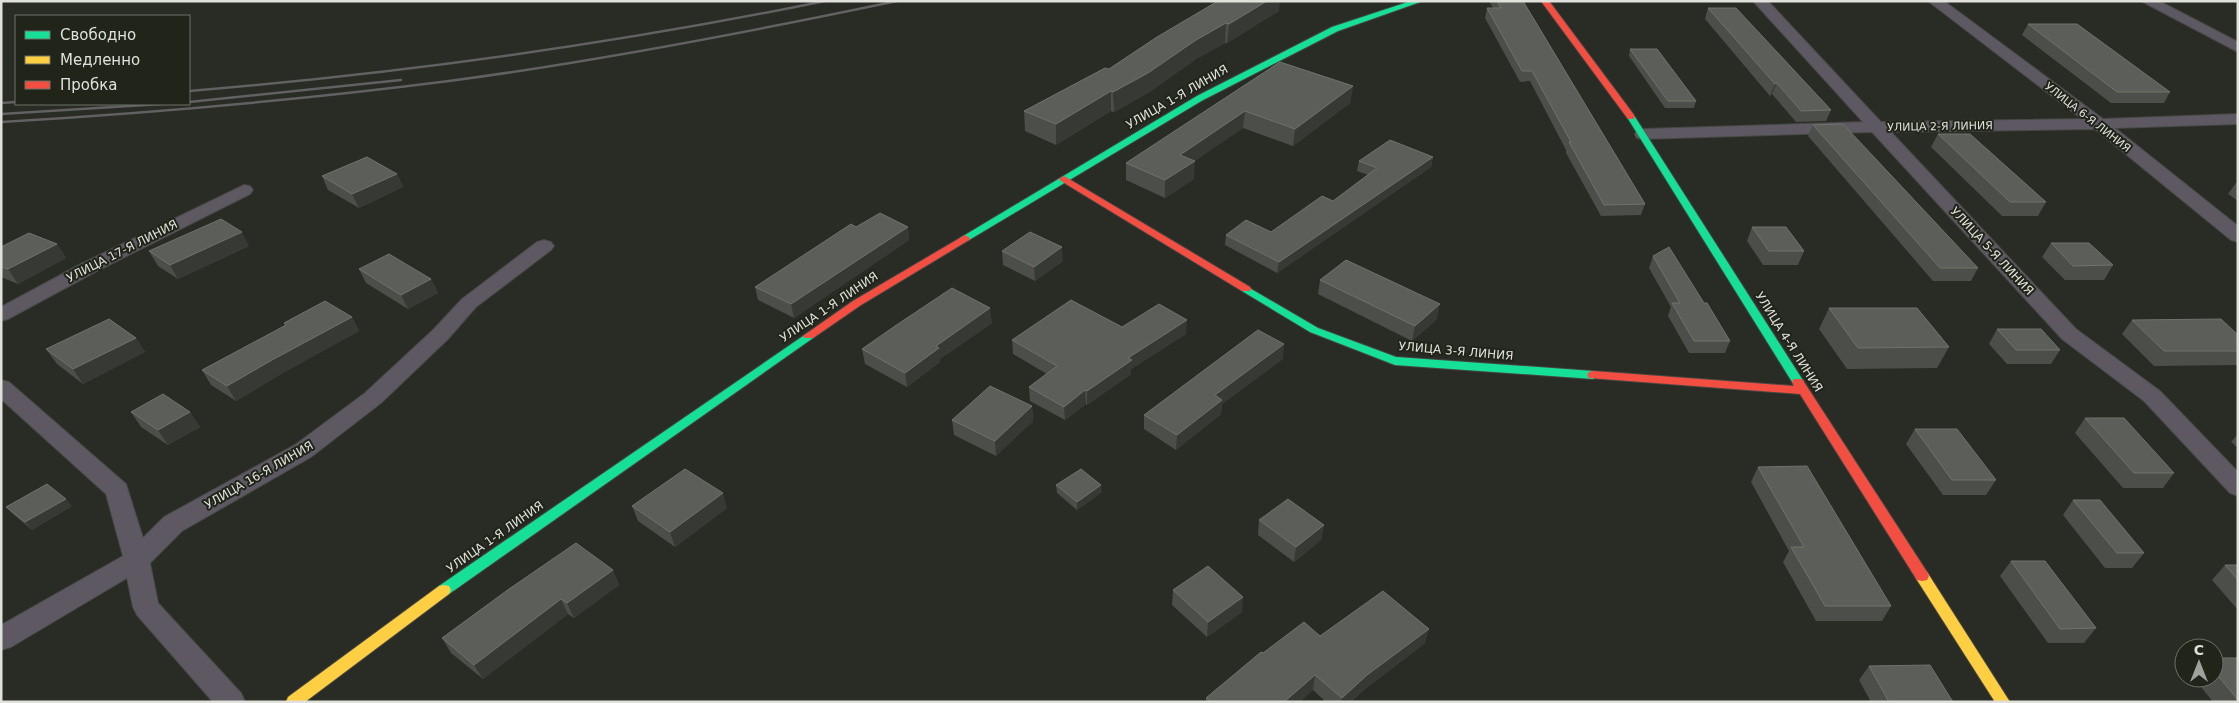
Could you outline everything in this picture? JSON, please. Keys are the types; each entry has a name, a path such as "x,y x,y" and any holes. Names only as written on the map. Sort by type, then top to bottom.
{"street":[{"name":"УЛИЦА 1-Я ЛИНИЯ","path":"294,702 482,562 857,303 1200,98 1327,33 1419,1"},
{"name":"УЛИЦА 4-Я ЛИНИЯ","path":"1545,1 1643,134 1803,390 2003,702"},
{"name":"УЛИЦА 5-Я ЛИНИЯ","path":"1760,1 2069,334 2152,396 2238,487"},
{"name":"УЛИЦА 6-Я ЛИНИЯ","path":"1935,1 2099,124 2238,236"},
{"path":"2148,1 2238,48"},
{"name":"УЛИЦА 2-Я ЛИНИЯ","path":"1643,134 2238,119"},
{"name":"УЛИЦА 3-Я ЛИНИЯ","path":"1064,179 1314,330 1395,361 1803,390"},
{"name":"УЛИЦА 17-Я ЛИНИЯ","path":"1,315 88,268 244,190"},
{"name":"УЛИЦА 16-Я ЛИНИЯ","path":"1,639 137,560 173,524 303,452 365,404 441,334 469,303 544,246"},
{"path":"1,387 117,490 137,560 146,607 231,702"}],"building":[{"path":"1218,1 1267,1 1229,24 1226,23 1196,40 1148,73 1113,92 1111,91 1056,124 1024,111 1105,68 1109,69 1157,37"},
{"path":"1497,1 1523,1 1645,204 1604,205 1532,71 1522,71 1487,8 1501,8"},
{"path":"1708,8 1736,8 1831,110 1801,111"},
{"path":"2028,24 2077,24 2170,92 2117,92"},
{"path":"1630,49 1657,49 1696,101 1668,101"},
{"path":"1280,62 1353,86 1295,129 1245,111 1180,155 1195,161 1165,180 1126,163"},
{"path":"1843,124 1978,268 1940,268 1813,125"},
{"path":"1938,134 1970,134 2046,202 2010,202"},
{"path":"1390,140 1433,157 1279,262 1226,235 1246,220 1271,232 1322,196 1333,201 1377,168 1359,161"},
{"path":"367,157 397,174 352,194 322,176"},
{"path":"880,213 908,227 791,304 755,287 851,224 856,227"},
{"path":"221,219 242,232 170,265 149,251"},
{"path":"1752,227 1786,227 1804,251 1769,251"},
{"path":"1030,232 1062,247 1034,267 1002,251"},
{"path":"29,233 57,244 8,269 1,267 1,247"},
{"path":"2051,243 2089,243 2113,265 2073,266"},
{"path":"1669,247 1730,341 1694,341 1672,303 1680,303 1653,256"},
{"path":"389,254 431,279 401,295 359,269"},
{"path":"1346,260 1440,304 1415,326 1320,280"},
{"path":"952,288 990,308 936,346 939,348 905,373 862,349 895,326"},
{"path":"1071,300 1122,327 1159,304 1187,320 1128,358 1132,360 1087,391 1085,390 1064,407 1029,387 1057,366 1012,340"},
{"path":"325,301 352,317 227,386 202,370 286,325 284,323"},
{"path":"1829,308 1917,308 1949,347 1858,348"},
{"path":"109,319 136,338 73,369 46,349"},
{"path":"2221,319 2238,335 2238,351 2164,351 2132,320"},
{"path":"1997,329 2041,329 2060,350 2016,350"},
{"path":"1258,330 1284,344 1215,395 1222,400 1177,435 1144,415"},
{"path":"990,386 1032,406 995,441 952,420"},
{"path":"163,394 190,412 158,430 131,412"},
{"path":"2085,418 2124,418 2174,473 2134,473"},
{"path":"1915,429 1957,429 1996,480 1952,480"},
{"path":"1807,466 1891,606 1825,606 1791,547 1804,547 1758,467"},
{"path":"685,469 723,493 670,532 632,506"},
{"path":"1081,469 1101,485 1077,502 1056,485"},
{"path":"47,484 66,499 25,522 6,507"},
{"path":"1288,499 1324,525 1296,547 1259,520"},
{"path":"2073,500 2100,500 2144,553 2117,553"},
{"path":"576,543 613,570 567,603 561,599 474,665 442,638 509,589"},
{"path":"2011,561 2045,561 2096,628 2060,629"},
{"path":"2225,565 2238,565 2238,580"},
{"path":"1208,566 1243,597 1208,622 1173,590"},
{"path":"1383,591 1429,629 1367,675 1342,698 1315,675 1284,702 1211,702 1206,698 1261,652 1263,653 1304,622 1320,636"},
{"path":"2224,658 2238,659 2238,700 2224,683"},
{"path":"1930,665 1953,702 1889,702 1869,666"}],"railway":[{"path":"190,91 429,66 588,44 825,1"},
{"path":"1,122 225,105 449,81 674,45 897,1"},
{"path":"190,102 401,80"},
{"path":"1,103 15,102"},
{"path":"1,114 146,105"}],"traffic: fast":[{"path":"965,238 1200,98 1335,29 1419,1"},
{"path":"1631,117 1798,382"},
{"path":"1246,289 1314,330 1395,361 1593,375"},
{"path":"444,590 809,336"}],"traffic: slow":[{"path":"1922,576 2003,702"},
{"path":"293,702 444,590"}],"traffic: jam":[{"path":"1545,1 1631,117"},
{"path":"1064,179 1246,289"},
{"path":"809,336 857,303 965,238"},
{"path":"1593,375 1803,390"},
{"path":"1798,382 1922,576"}]}
